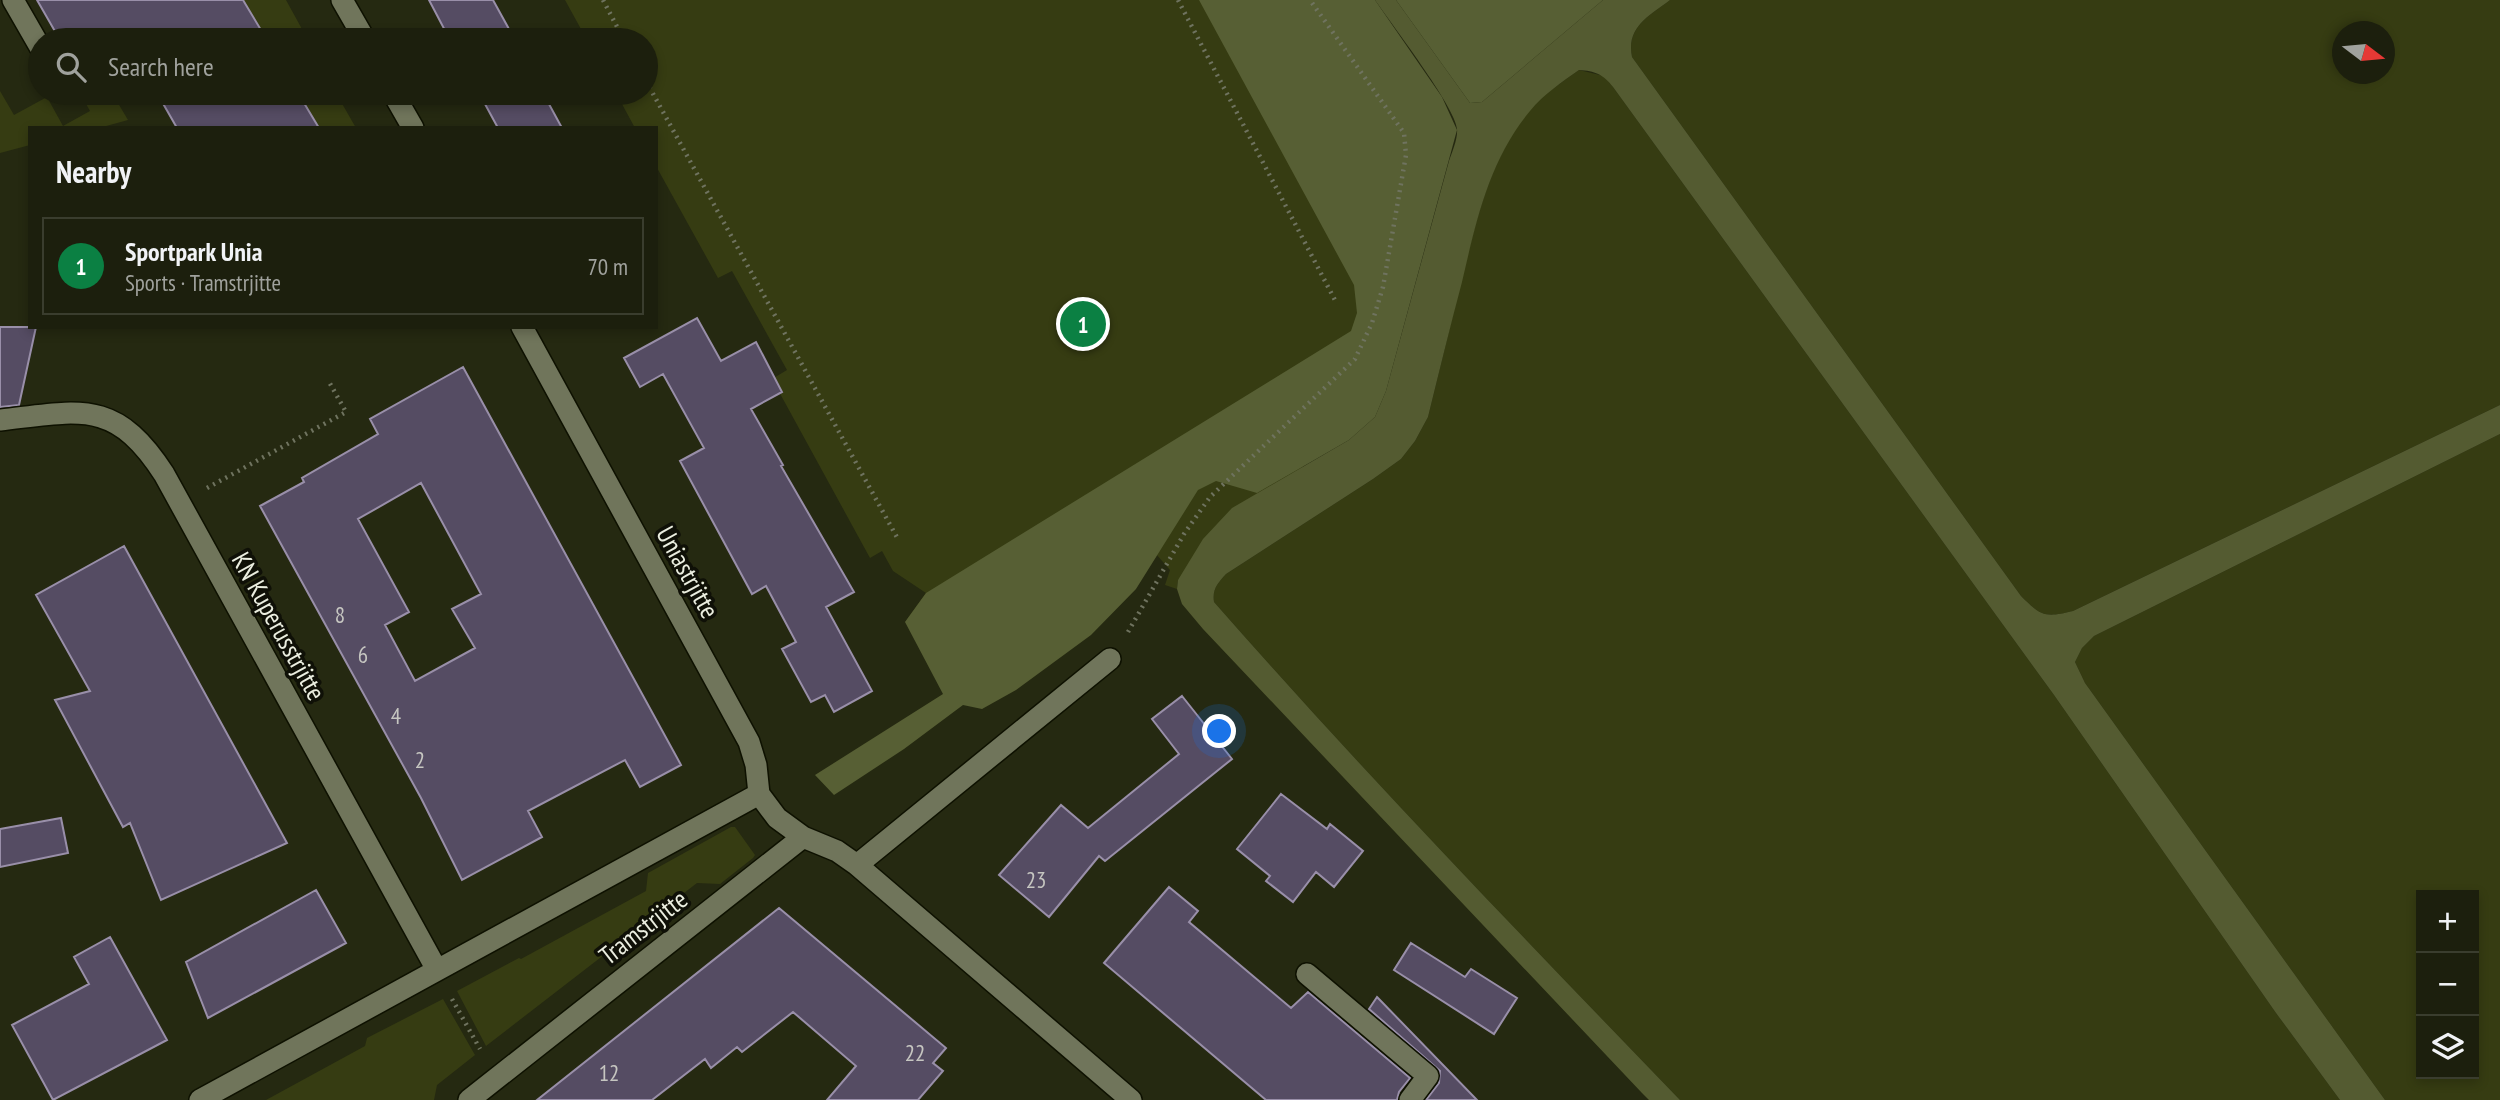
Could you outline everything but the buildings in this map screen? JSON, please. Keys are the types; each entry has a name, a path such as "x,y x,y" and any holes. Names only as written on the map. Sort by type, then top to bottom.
{"street":[{"path":"13,0 29,28"},
{"path":"342,0 358,28"},
{"path":"400,105 412,126"},
{"name":"Uniastrjitte","path":"523,329 749,742 756,765 759,794"},
{"name":"KN Kuperusstrjitte","path":"0,420 77,411 105,418 129,431 148,450 180,503 436,970"},
{"path":"858,865 1110,659"},
{"path":"200,1100 759,794 777,818 803,837 837,851 858,865 1131,1100"},
{"name":"Tramstrjitte","path":"469,1100 803,837"},
{"path":"1307,974 1428,1076 1410,1100"}],"path":[{"path":"603,0 618,28"},
{"path":"1178,0 1337,304"},
{"path":"1110,659 1120,648 1161,573 1210,497 1355,359 1376,311 1383,287 1406,155 1404,133 1310,0"},
{"path":"658,103 899,541"},
{"path":"180,503 346,412 328,380"},
{"path":"436,970 496,1078"}],"shaded area":[{"path":"243,0 286,0 301,28 260,28"},
{"path":"565,0 1375,0 1386,391 1178,580 1177,589 1165,585 1170,570 1156,554 905,622 926,593 893,571 882,551 870,558 772,379 787,370 732,271 718,278 658,170 658,126 634,126 623,105 658,105 658,28 580,28"},
{"path":"1199,0 1375,0 1442,97 1457,130 1386,391 1375,417 1349,440 1257,493 1216,481 1198,490 1136,589 1091,635 1016,690 982,709 963,705 904,749 834,795 815,775 943,694 905,622 926,593 1351,331 1357,313 1354,285"},
{"path":"1375,0 1396,0 1470,103 1482,102 1603,0 1670,0 1647,17 1636,30 1632,38 1632,57 2021,596 2044,614 2073,611 2500,405 2500,434 2094,636 2082,648 2075,662 2085,683 2385,1100 2340,1100 2054,695 1613,87 1598,74 1579,70 1553,89 1530,111 1504,150 1479,214 1428,417 1415,441 1401,459 1373,479 1226,574 1216,586 1214,602 1386,791 1680,1100 1649,1100 1203,629 1182,604 1177,589 1178,580 1203,539 1232,508 1349,440 1375,417 1386,391 1456,141 1457,129 1446,103"},
{"path":"1396,0 1603,0 1482,102 1470,103"},
{"path":"1670,0 2500,0 2500,405 2073,611 2044,614 2021,596 1632,57 1632,38 1647,17"},
{"path":"1579,70 1604,76 1613,87 2054,695 2340,1100 1680,1100 1386,791 1214,602 1218,583 1226,574 1373,479 1401,459 1415,441 1428,417 1472,237 1494,170 1516,129 1530,110 1547,93"},
{"path":"0,91 14,115 32,105 51,105 63,126 28,126 28,146 0,153"},
{"path":"87,105 119,105 128,120 106,126 63,126 90,111"},
{"path":"305,105 343,105 355,126 307,126 315,121"},
{"path":"2500,434 2500,1100 2385,1100 2085,683 2075,662 2082,648 2094,636"},
{"path":"735,827 755,855 753,858 720,884 697,883 486,1046 457,991 646,891 648,873"},
{"path":"443,999 475,1055 437,1085 434,1100 266,1100 365,1046 367,1038"}],"place":[{"name":"Sportpark Unia","path":"1083,324"}]}
